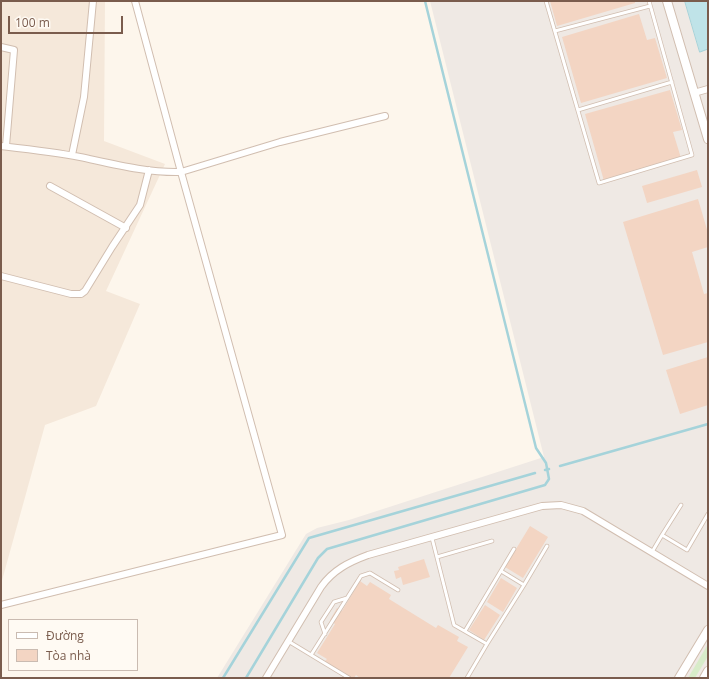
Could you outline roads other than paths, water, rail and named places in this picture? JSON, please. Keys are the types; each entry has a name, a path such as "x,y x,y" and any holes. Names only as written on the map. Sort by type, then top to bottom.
{"street":[{"path":"72,156 84,97 93,1"},
{"path":"1,605 282,535 185,170 135,1"},
{"path":"667,1 708,139"},
{"path":"1,47 14,50 4,146 72,156 149,170 185,170 280,142 385,116"},
{"path":"694,93 708,89"},
{"path":"1,276 71,294 81,294 85,291 112,247 140,206 149,170"},
{"path":"50,186 126,228"},
{"path":"266,678 325,581 345,565 368,555 533,508 548,505 561,505 583,511 708,586"},
{"path":"679,678 708,630"},
{"path":"704,678 708,671"}],"lane":[{"path":"546,1 599,183 692,155 649,1"},
{"path":"555,31 650,6"},
{"path":"578,110 672,82"},
{"path":"652,552 681,506"},
{"path":"662,535 687,550 708,514"},
{"path":"432,538 454,625 487,644"},
{"path":"437,557 492,541"},
{"path":"467,678 547,546"},
{"path":"464,631 514,549"},
{"path":"501,571 524,585"},
{"path":"311,655 361,576 370,573 398,590"},
{"path":"325,634 321,622 334,602 347,598"},
{"path":"288,641 349,678"}],"water":[{"path":"685,1 708,1 708,49 700,52"}],"waterway":[{"path":"246,678 318,558 327,549 545,485 549,479 546,463 536,448 425,1"},
{"path":"560,466 708,424"},
{"path":"545,470 549,469"},
{"path":"223,678 309,538 535,473"}]}
